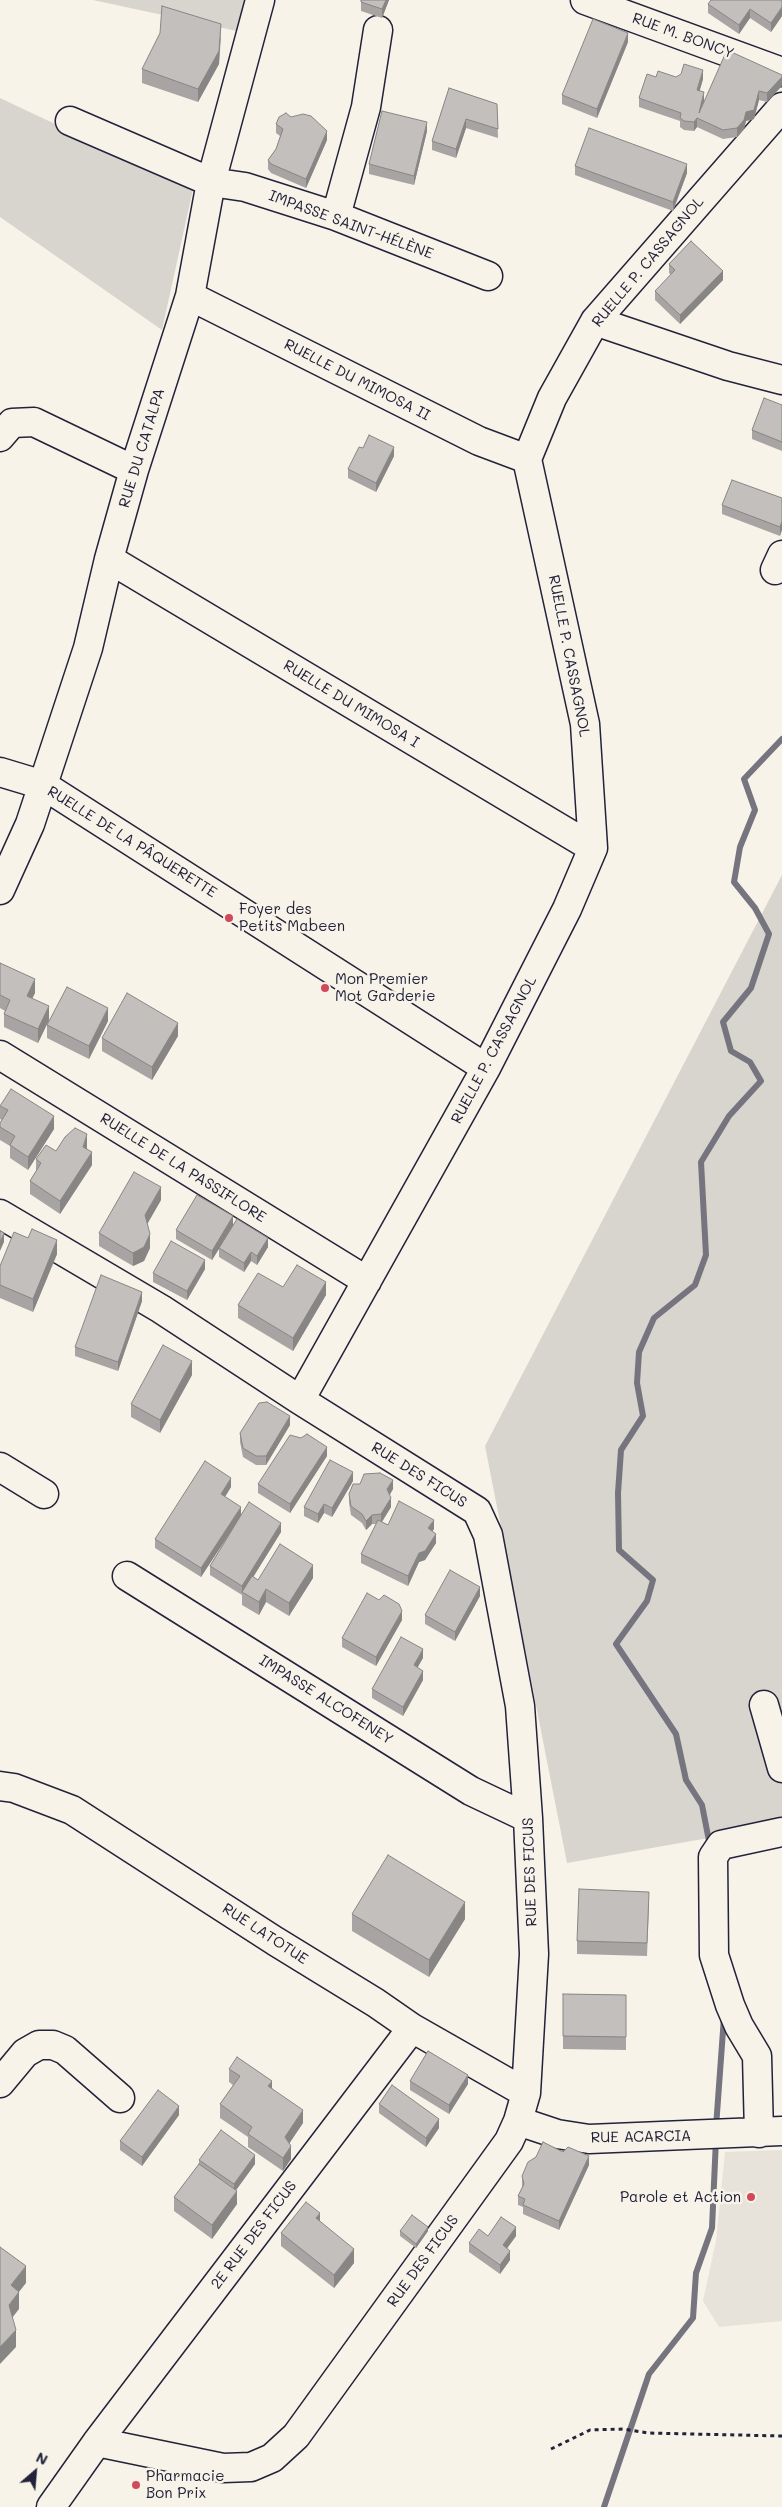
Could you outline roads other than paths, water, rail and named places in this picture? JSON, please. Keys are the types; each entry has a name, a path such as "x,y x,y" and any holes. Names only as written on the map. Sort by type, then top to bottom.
{"street":[{"name":"RUE DU CATALPA","path":"0,890 30,824 88,648 109,559 134,470 190,296 211,182 260,0"},
{"name":"RUE M. BONCY","path":"585,0 782,72"},
{"path":"336,216 366,107 378,30"},
{"name":"RUELLE P. CASSAGNOL","path":"300,1400 486,1068 567,908 593,848 586,724 527,459 552,398 595,321 782,107"},
{"name":"IMPASSE SAINT-HÉLÈNE","path":"70,121 211,182 245,187 336,216 488,276"},
{"name":"RUELLE DU MIMOSA II","path":"190,296 479,441 527,459"},
{"path":"595,321 728,366 782,380"},
{"path":"0,437 12,423 34,422 134,470"},
{"name":"RUELLE DU MIMOSA I","path":"109,559 593,848"},
{"name":"RUELLE DE LA PÂQUERETTE","path":"0,772 43,786 486,1068"},
{"name":"RUELLE DE LA PASSIFLORE","path":"0,1055 367,1281"},
{"name":"RUE DES FICUS","path":"0,1214 160,1309 477,1512 488,1535 520,1706 528,1818 534,1954 526,2093 518,2122 509,2141 296,2436 272,2458 251,2467 224,2468 96,2442"},
{"path":"0,1467 44,1494"},
{"name":"IMPASSE ALCOFENEY","path":"127,1576 471,1791 528,1818"},
{"path":"764,1705 782,1768"},
{"name":"RUE LATOTUE","path":"0,1786 14,1788 72,1810 275,1941 376,2003 412,2028 526,2093"},
{"path":"770,2132 757,2056 739,2026 714,1956 713,1857 721,1845 782,1832"},
{"name":"2E RUE DES FICUS","path":"96,2442 412,2028"},
{"path":"0,2083 25,2053 39,2045 53,2045 65,2050 120,2098"},
{"name":"RUE ACARCIA","path":"518,2122 556,2134 589,2139 770,2132"},
{"path":"51,2507 96,2442"}],"waterway":[{"path":"710,1846 702,1805 686,1780 676,1734 616,1644 647,1601 653,1580 619,1550 618,1493 621,1450 643,1416 637,1383 639,1352 654,1318 695,1285 706,1255 701,1162 729,1116 761,1081 750,1062 731,1051 723,1022 751,988 769,934 755,908 734,882 740,847 755,810 744,779 782,739"},
{"path":"716,2127 724,2017"},
{"path":"604,2507 649,2374 693,2318 696,2273 712,2228 716,2139"}],"place":[{"name":"Foyer des Petits Mabeen","path":"229,918"},
{"name":"Mon Premier Mot Garderie","path":"325,988"},
{"name":"Parole et Action","path":"751,2197"},
{"name":"Pharmacie Bon Prix","path":"136,2485"}]}
